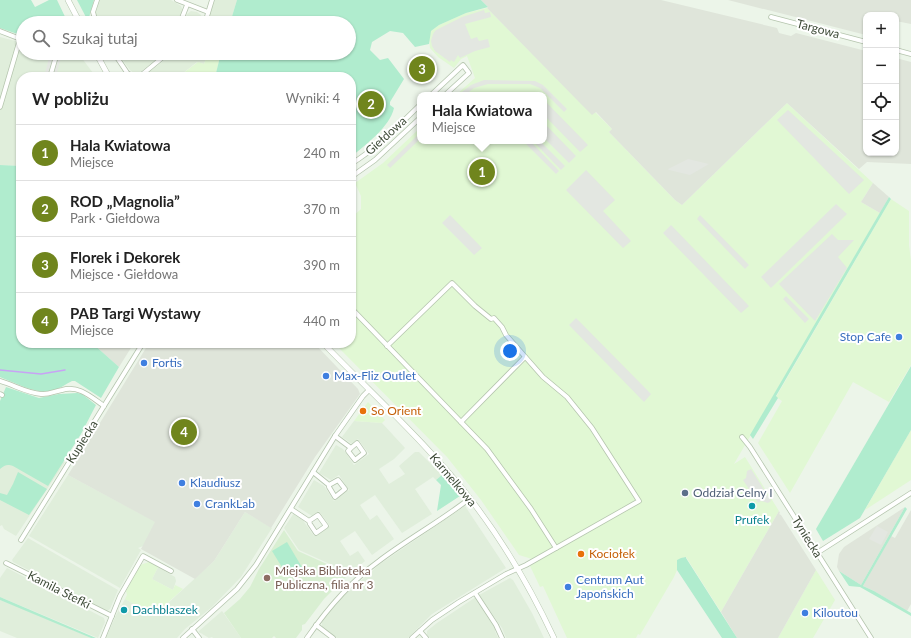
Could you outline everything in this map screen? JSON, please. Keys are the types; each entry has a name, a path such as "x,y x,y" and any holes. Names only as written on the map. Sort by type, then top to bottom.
{"street":[{"path":"68,0 76,16"},
{"path":"93,16 96,0"},
{"path":"177,0 208,12"},
{"path":"207,16 212,0"},
{"path":"183,16 187,5"},
{"name":"Targowa","path":"771,17 863,41"},
{"path":"0,31 16,38"},
{"path":"899,51 911,54"},
{"path":"0,107 16,56"},
{"path":"51,72 55,60"},
{"path":"100,60 106,72"},
{"path":"118,60 124,72"},
{"path":"145,72 160,60"},
{"path":"434,92 463,65 469,73 448,92"},
{"name":"Giełdowa","path":"356,161 365,156 417,109"},
{"path":"404,120 411,127"},
{"name":"Giełdowa","path":"356,173 375,160 417,121"},
{"path":"387,346 452,283 475,306 491,318 494,318 502,327 506,336 543,377 567,397 592,428 639,501 556,548 506,574 432,620 412,638"},
{"path":"356,313 488,449 506,473 556,548"},
{"name":"Kupiecka","path":"20,540 140,348"},
{"name":"Karmelkowa","path":"327,348 421,443 495,532 518,568 554,638"},
{"path":"462,422 525,357"},
{"path":"0,381 43,395 63,389 73,388 82,390 104,406"},
{"path":"183,638 238,589 258,563 335,436 363,396 369,390"},
{"path":"335,436 351,448"},
{"name":"Tyniecka","path":"742,437 750,447 871,638"},
{"path":"313,472 329,485"},
{"path":"817,553 911,493"},
{"path":"307,638 339,596 375,564 469,499"},
{"path":"291,508 309,521"},
{"path":"103,638 120,596 143,556 171,571"},
{"name":"Kamila Stefki","path":"6,563 112,616"},
{"path":"475,593 496,625 502,638"},
{"path":"316,625 332,638"},
{"path":"192,629 199,638"},
{"path":"420,630 426,638"}],"shaded area":[{"path":"0,0 31,0 35,7 49,0 57,0 65,16 16,16 16,34 0,28"},
{"path":"77,0 94,0 89,16 85,16"},
{"path":"99,0 171,0 181,6 183,11 181,16 93,16"},
{"path":"215,0 237,0 232,16 209,16"},
{"path":"237,0 481,0 488,7 466,13 439,25 431,31 429,44 415,47 403,33 390,31 372,42 370,50 380,60 388,58 404,79 390,102 390,105 394,108 388,122 370,141 356,153 356,72 216,72 219,60 356,60 356,16 232,16"},
{"path":"481,0 661,0 777,28 779,33 791,36 796,33 863,50 863,156 899,156 899,59 911,62 911,164 867,162 859,169 787,103 682,205 675,200 609,132 612,129 596,112 592,115 487,8 488,7"},
{"path":"728,0 911,0 911,24 899,22 899,12 863,12 863,34"},
{"path":"487,8 592,114 595,112 612,129 609,132 675,200 682,205 787,103 873,183 861,202 880,213 734,464 745,457 779,511 721,612 686,557 677,560 677,570 674,577 640,635 638,634 636,638 567,638 543,586 540,587 530,566 535,563 532,559 519,555 481,500 447,457 339,348 356,348 356,214 361,209 361,196 356,182 383,163 417,131 417,144 547,144 547,92 459,92 475,78 467,56 461,59 454,68 438,57 430,48 429,38 431,31 439,25 466,13"},
{"path":"484,10 485,13 490,12 491,17 465,24 471,39 477,37 479,41 488,39 490,47 475,51 460,58 458,55 454,62 451,60 450,62 435,51 431,41 436,30 462,17"},
{"path":"191,11 197,12 201,16 186,16"},
{"path":"0,37 16,41 16,60 83,60 92,72 16,72 16,166 0,165"},
{"path":"48,60 60,60 57,72 45,72"},
{"path":"122,60 155,60 140,72 132,72"},
{"path":"165,60 205,60 204,64 197,62 184,72 149,72"},
{"path":"205,60 219,60 216,72 185,72 198,62 204,64"},
{"path":"484,80 535,81 543,85 567,109 564,112 547,95 547,92 544,92 540,88 530,84 488,84 474,88 469,92 462,92 471,85"},
{"path":"547,103 588,145 580,152 547,118"},
{"path":"788,110 864,180 849,194 777,120"},
{"path":"547,126 576,156 569,163 547,141"},
{"path":"417,136 417,142 390,168 387,165"},
{"path":"526,144 533,144 559,171 556,174"},
{"path":"536,144 543,144 565,166 561,170"},
{"path":"688,159 709,164 690,175 668,169"},
{"path":"0,165 16,166 16,348 98,348 119,367 101,398 75,381 72,381 55,390 46,392 33,390 0,377"},
{"path":"586,170 615,200 603,211 631,241 623,248 566,190"},
{"path":"873,183 889,197 880,213 861,202"},
{"path":"889,197 891,199 776,396 778,398 753,439 750,435"},
{"path":"891,199 909,211 909,245 911,261 911,365 889,402 853,382 790,493 758,443 782,401 776,397"},
{"path":"836,204 847,214 771,288 761,277"},
{"path":"450,215 482,248 474,255 442,223"},
{"path":"700,215 749,265 745,269 697,219"},
{"path":"671,225 749,306 741,313 663,233"},
{"path":"832,234 838,240 854,240 838,257 847,268 815,321 779,284"},
{"path":"786,296 809,319 805,323 783,299"},
{"path":"576,318 651,394 644,402 569,325"},
{"path":"98,348 131,348 119,367"},
{"path":"146,348 319,348 358,389 360,394 315,457 271,528 245,512 214,561 195,579 141,549 155,522 68,475"},
{"path":"911,366 911,430 860,518 823,541 816,529"},
{"path":"6,387 39,398 59,394 82,394 96,405 81,434 48,486 13,466 6,465 0,469 0,401"},
{"path":"368,402 385,420 382,423 354,421"},
{"path":"354,421 382,423 405,448 394,459 379,469 389,484 405,474 399,466 415,452 419,452 442,475 436,480 433,477 415,489 432,514 402,533 375,495 360,505 370,520 377,515 394,539 372,555 355,531 340,541 350,556 358,551 365,561 350,573 299,550 284,528 294,513 302,519 314,536 330,526 319,511 312,516 298,507 314,480 324,486 334,501 349,490 339,475 331,480 319,473 336,445 343,449 354,465 369,454 358,439 352,444 342,437"},
{"path":"911,430 911,480 865,510 897,454"},
{"path":"0,442 65,462 16,536 4,529 2,525 0,526"},
{"path":"751,469 771,501 768,503 761,501 758,503 743,480 746,478 747,471"},
{"path":"18,472 47,489 29,515 0,500 0,493 7,495"},
{"path":"68,475 156,522 143,546 138,548 141,550 120,588 29,536"},
{"path":"442,475 460,496 437,511 441,485 436,480"},
{"path":"465,506 506,568 432,614 408,638 337,638 322,626 325,616 341,598 380,564"},
{"path":"905,507 861,585 839,571 837,567 839,554 844,547"},
{"path":"905,507 907,509 863,586 911,613 911,616 860,587 849,586 839,571 861,585"},
{"path":"911,510 911,604 907,611 863,586 891,536 895,538"},
{"path":"779,511 779,514 816,570 778,638 737,638 721,612"},
{"path":"245,512 272,528 241,577 212,607 185,629 177,638 106,638 125,599 155,615 214,561"},
{"path":"877,526 888,532 881,545 869,539"},
{"path":"284,530 298,551 349,574 324,599 305,624 302,625 302,630 296,638 276,638 274,636 272,638 241,638 224,613 240,599 250,587 259,569"},
{"path":"28,538 118,590 110,609 107,611 13,562 12,560"},
{"path":"287,542 303,569 288,577 272,551"},
{"path":"686,557 737,638 722,638 677,570 677,560"},
{"path":"149,562 158,567 152,579 173,590 175,585 183,589 154,615 125,599 127,595 126,591 140,565"},
{"path":"158,567 175,577 176,581 173,590 152,579"},
{"path":"7,568 104,618 105,622 98,638 0,597 0,578"},
{"path":"816,570 835,600 813,638 778,638"},
{"path":"510,578 513,580 532,613 544,638 506,638 502,628 479,595"},
{"path":"0,597 96,638 91,638 0,600"},
{"path":"476,597 495,625 495,631 498,638 430,638 427,635 427,631 437,623"},
{"path":"0,600 91,638 17,638 0,631"},
{"path":"222,611 241,638 209,638 199,632"}],"waterway":[{"path":"0,370 41,374 65,370"}],"place":[{"name":"Florek i Dekorek","path":"422,69"},
{"name":"ROD „Magnolia”","path":"371,104"},
{"name":"Hala Kwiatowa","path":"482,172"},
{"name":"Stop Cafe","path":"899,337"},
{"name":"Fortis","path":"144,363"},
{"name":"Max-Fliz Outlet","path":"326,376"},
{"name":"So Orient","path":"363,411"},
{"name":"PAB Targi Wystawy","path":"184,432"},
{"name":"Klaudiusz","path":"182,483"},
{"name":"Oddział Celny I","path":"685,493"},
{"name":"CrankLab","path":"197,504"},
{"name":"Prufek","path":"752,506"},
{"name":"Kociołek","path":"581,554"},
{"name":"Miejska Biblioteka Publiczna, filia nr 3","path":"267,578"},
{"name":"Centrum Aut Japońskich","path":"568,587"},
{"name":"Dachblaszek","path":"124,610"},
{"name":"Kiloutou","path":"805,613"}]}
